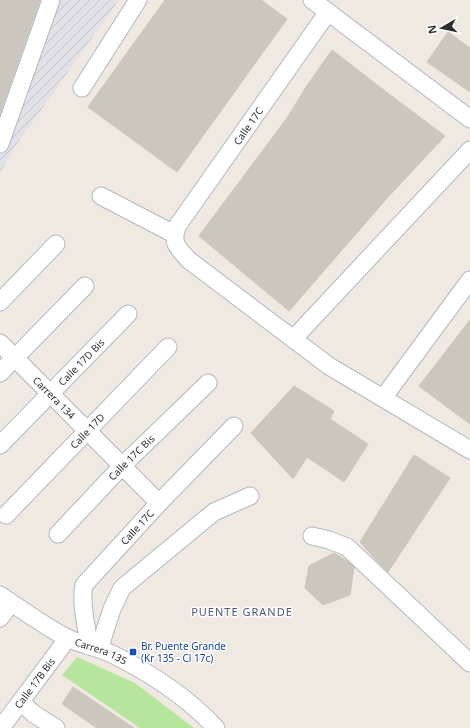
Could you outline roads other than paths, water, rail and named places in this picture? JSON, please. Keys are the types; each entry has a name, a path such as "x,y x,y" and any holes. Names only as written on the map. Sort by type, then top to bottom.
{"street":[{"path":"0,144 51,0"},
{"path":"82,88 138,0"},
{"path":"312,0 470,119"},
{"name":"Calle 17C","path":"175,238 183,219 328,12"},
{"path":"294,338 470,150"},
{"path":"100,196 175,238 181,252 190,261 294,338 329,366 470,450"},
{"path":"0,302 56,244"},
{"path":"383,398 470,280"},
{"path":"0,373 85,286"},
{"name":"Calle 17D Bis","path":"0,445 128,314"},
{"name":"Carrera 134","path":"0,343 159,503"},
{"name":"Calle 17D","path":"6,515 168,347"},
{"name":"Calle 17C Bis","path":"58,534 122,466 208,383"},
{"name":"Calle 17C","path":"94,647 83,599 84,585 159,503 234,426"},
{"path":"94,647 122,588 214,512 250,496"},
{"path":"312,536 329,540 347,547 470,663"},
{"path":"0,618 6,599"},
{"name":"Carrera 135","path":"6,599 37,621 68,638 109,653 175,691 216,728"},
{"name":"Calle 17B Bis","path":"1,728 68,638"},
{"path":"21,702 34,714 56,728"}],"place":[{"name":"Br. Puente Grande (Kr 135 - Cl 17c)","path":"133,652"}],"district":[{"name":"PUENTE GRANDE","path":"242,611"}]}
